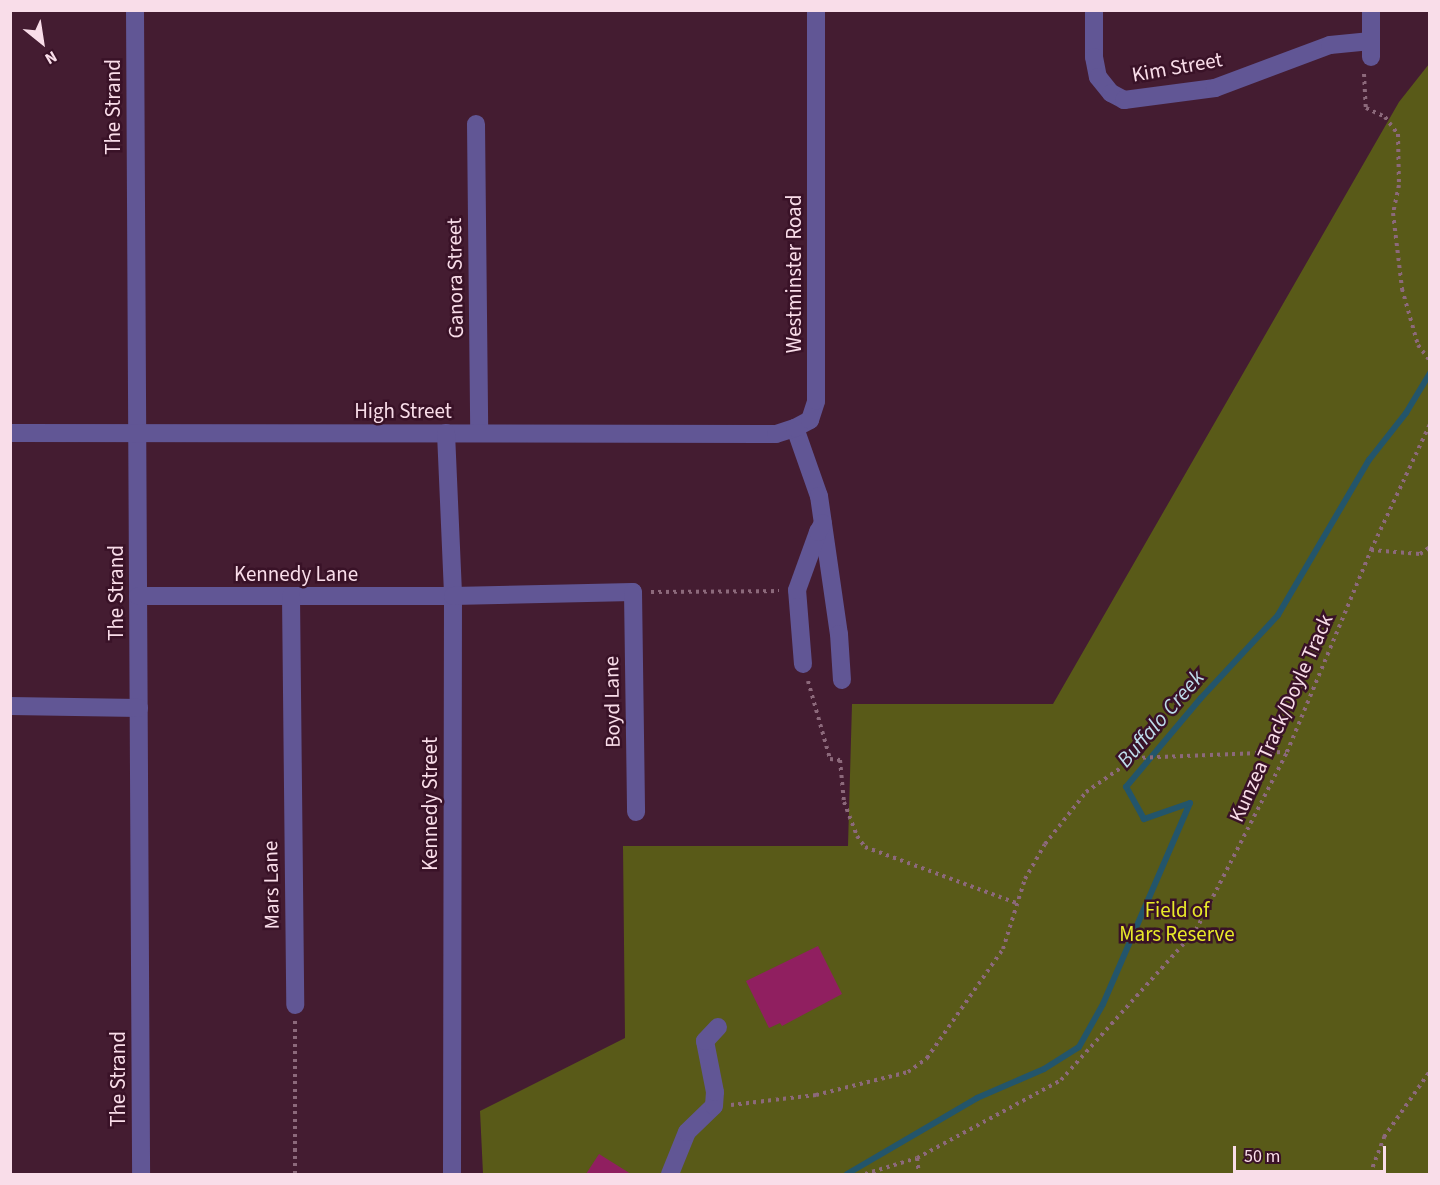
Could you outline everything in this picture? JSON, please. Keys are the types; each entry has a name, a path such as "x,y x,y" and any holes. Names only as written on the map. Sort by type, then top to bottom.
{"street":[{"name":"The Strand","path":"135,10 141,1174"},
{"name":"Westminster Road","path":"795,428 810,420 816,400 816,10"},
{"name":"Kim Street","path":"1094,10 1094,57 1098,77 1111,93 1124,100 1215,88 1330,45 1371,49"},
{"path":"1371,10 1371,49"},
{"name":"Ganora Street","path":"476,124 479,433"},
{"name":"High Street","path":"10,433 776,434 795,428"},
{"path":"795,428 819,496 842,680"},
{"name":"Kennedy Street","path":"446,434 453,596 452,1174"},
{"path":"803,664 798,590 823,523"},
{"path":"453,596 633,592"},
{"name":"Boyd Lane","path":"633,592 636,812"},
{"name":"Kennedy Lane","path":"138,596 453,596"},
{"name":"Mars Lane","path":"291,596 295,1005"},
{"path":"10,706 139,708"},
{"path":"670,1174 687,1132 714,1106 715,1092 705,1041 718,1027"}],"path":[{"path":"1371,49 1362,78 1366,108 1385,117 1398,135 1399,185 1393,213 1402,289 1418,345 1430,361"},
{"name":"Kunzea Track/Doyle Track","path":"865,1174 917,1158 1061,1080 1196,930 1287,752 1371,550 1430,424"},
{"path":"1371,550 1420,554 1430,547"},
{"path":"633,592 798,590"},
{"path":"803,664 830,759 840,760 844,802 865,847 1016,903"},
{"path":"714,1106 816,1095 908,1072 927,1058 1003,949 1025,879 1046,844 1086,792 1135,758 1287,752"},
{"path":"295,1005 295,1174"},
{"path":"1370,1174 1384,1137 1430,1071"},
{"path":"917,1158 919,1174"}],"green space":[{"name":"Field of Mars Reserve","path":"1429,64 1429,1174 483,1174 480,1111 625,1038 623,846 848,846 852,704 1053,704 1399,102"}],"building":[{"path":"818,946 842,994 782,1026 780,1023 769,1028 746,981"},
{"path":"599,1154 631,1174 586,1174"}],"waterway":[{"name":"Buffalo Creek","path":"847,1174 977,1098 1044,1069 1079,1047 1103,1004 1190,803 1144,819 1126,787 1201,698 1278,615 1369,460 1406,413 1430,373"}]}
